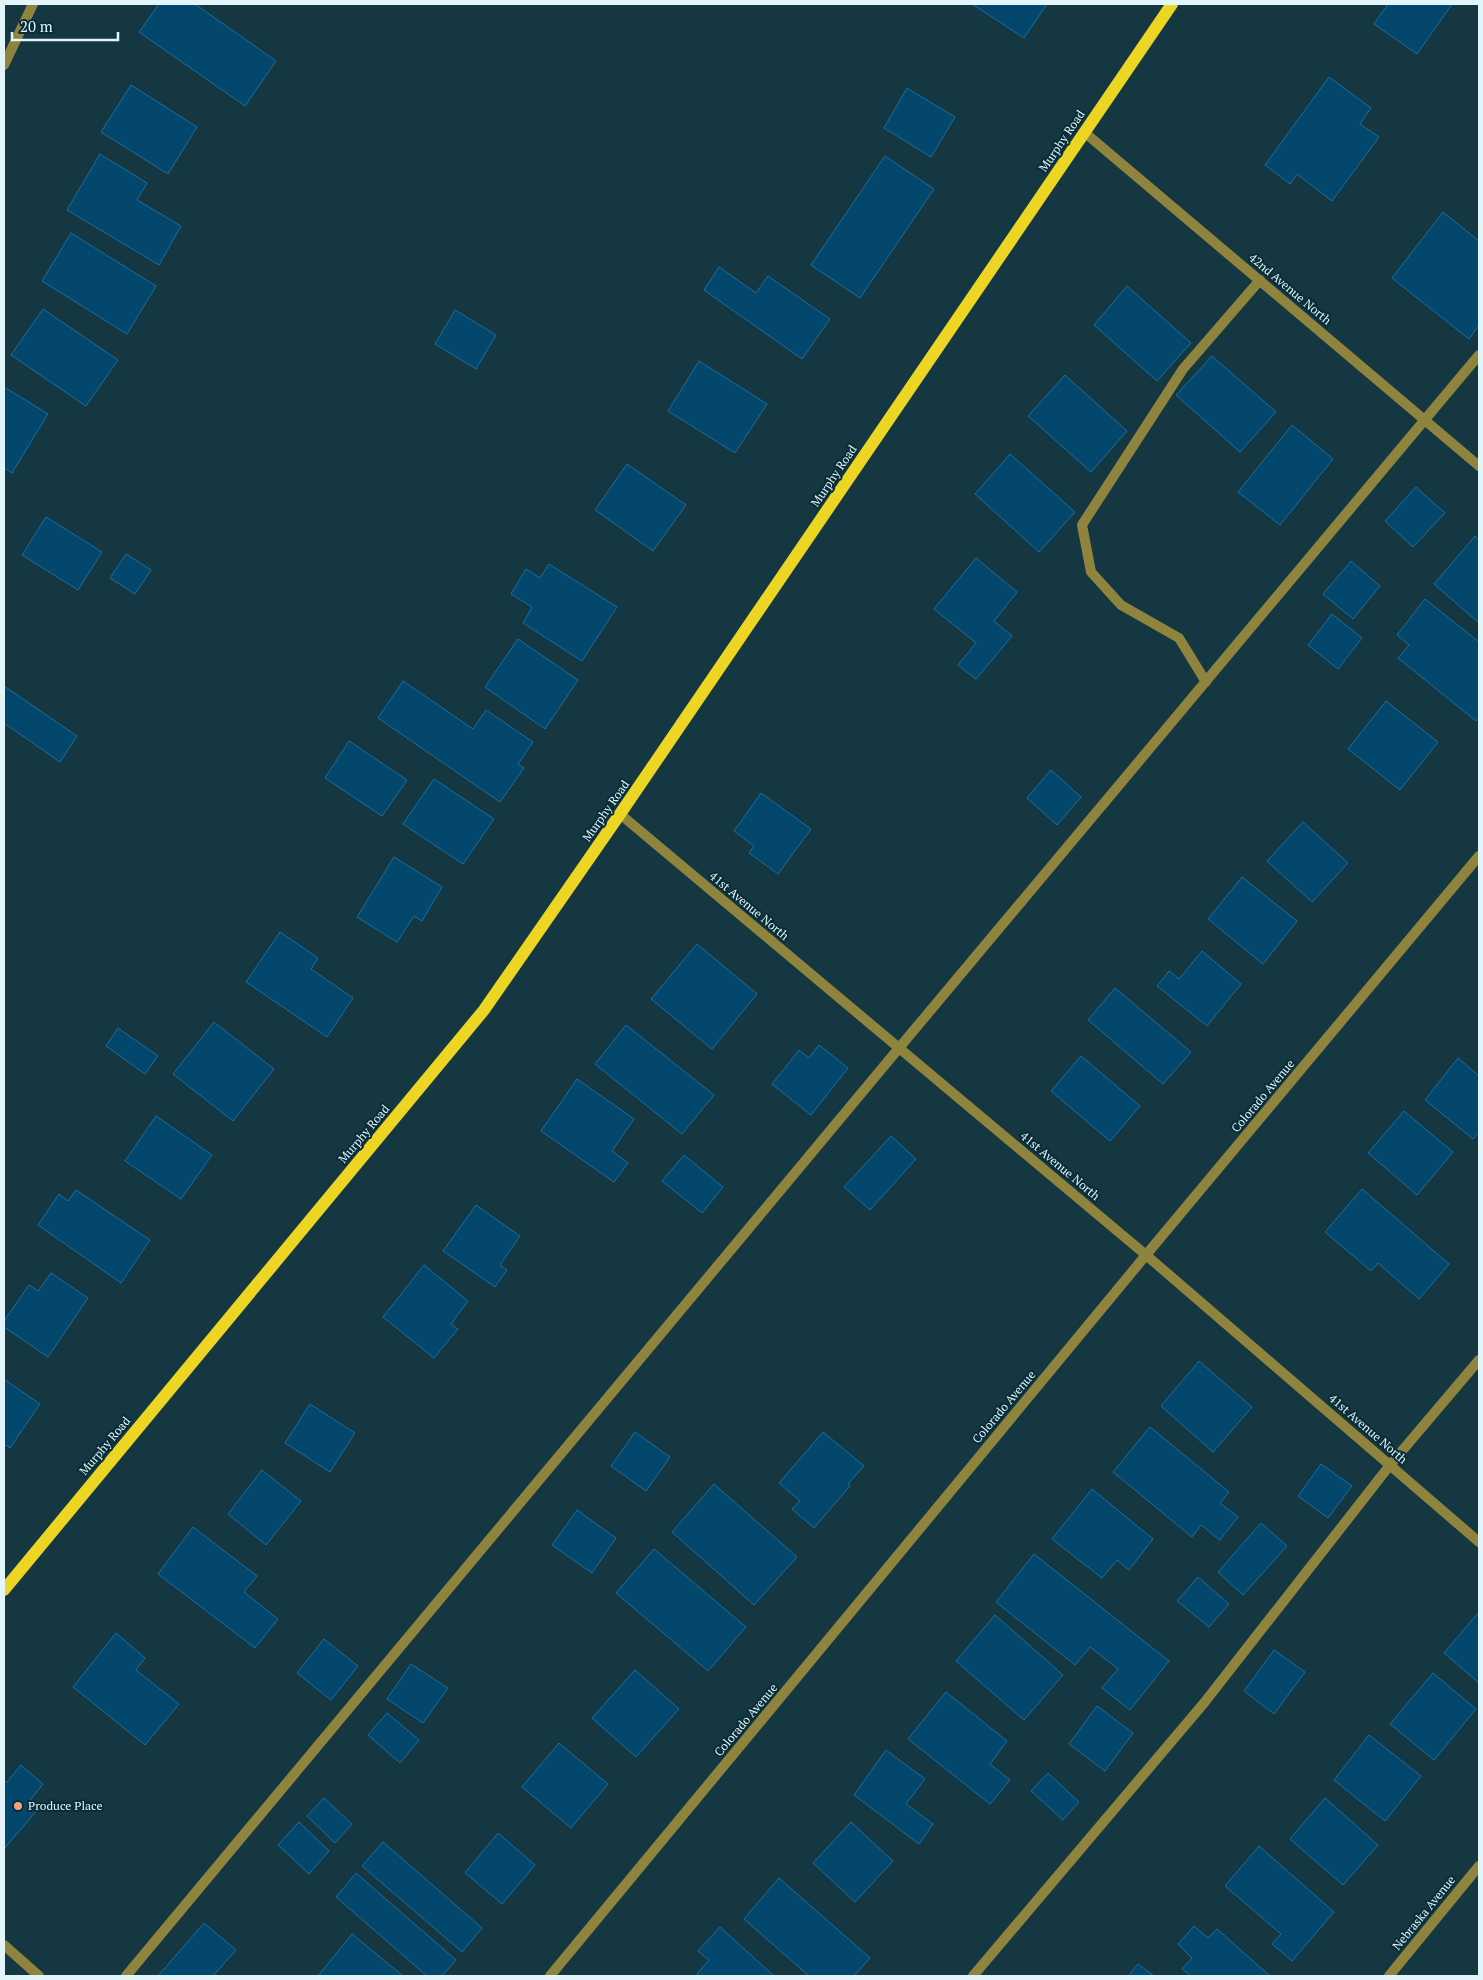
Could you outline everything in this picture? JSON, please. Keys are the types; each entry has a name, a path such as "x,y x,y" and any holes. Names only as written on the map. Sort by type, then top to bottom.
{"main road":[{"name":"Murphy Road","path":"4,1590 484,1010 620,814 1172,4"}],"street":[{"path":"4,65 33,4"},
{"name":"42nd Avenue North","path":"1084,132 1479,466"},
{"path":"1206,682 1179,638 1121,605 1091,572 1082,525 1183,369 1260,280"},
{"path":"126,1976 1479,355"},
{"name":"41st Avenue North","path":"620,814 1146,1255 1479,1542"},
{"name":"Colorado Avenue","path":"550,1976 1146,1255 1479,856"},
{"path":"973,1976 1204,1703 1390,1465 1479,1360"},
{"name":"Nebraska Avenue","path":"1389,1976 1479,1866"},
{"path":"4,1945 39,1976"}],"building":[{"path":"159,4 195,4 276,61 245,106 139,32"},
{"path":"972,4 1047,4 1024,38"},
{"path":"1388,4 1452,4 1417,54 1374,24"},
{"path":"1329,77 1371,108 1360,124 1379,137 1332,201 1297,174 1290,184 1265,165"},
{"path":"131,85 197,127 168,174 101,132"},
{"path":"907,88 955,117 931,157 884,128"},
{"path":"100,154 147,183 137,200 181,226 159,265 67,210"},
{"path":"885,156 934,189 860,298 811,265"},
{"path":"1443,212 1479,241 1479,325 1469,339 1392,278"},
{"path":"71,233 156,286 127,334 42,281"},
{"path":"719,267 756,293 768,276 830,319 802,359 704,290"},
{"path":"1127,286 1191,343 1157,381 1094,325"},
{"path":"43,309 118,360 86,406 11,355"},
{"path":"455,310 496,335 476,369 435,344"},
{"path":"1212,356 1276,412 1240,452 1176,395"},
{"path":"699,361 767,404 735,453 668,411"},
{"path":"1065,375 1127,431 1091,472 1028,416"},
{"path":"4,387 48,414 12,473 4,468"},
{"path":"1292,425 1333,459 1280,525 1238,492"},
{"path":"1010,454 1075,512 1039,552 975,494"},
{"path":"627,464 686,505 653,551 595,510"},
{"path":"1416,487 1445,513 1413,547 1385,521"},
{"path":"46,517 102,552 78,590 22,555"},
{"path":"1475,536 1479,540 1479,623 1434,584"},
{"path":"126,554 151,570 135,594 110,578"},
{"path":"976,558 1017,592 994,621 1012,636 976,679 958,665 976,643 934,609"},
{"path":"1351,561 1380,586 1353,619 1323,594"},
{"path":"549,564 617,607 582,661 523,623 532,607 511,594 526,569 540,578"},
{"path":"1425,599 1479,642 1479,717 1476,721 1398,658 1409,645 1397,635"},
{"path":"1332,614 1362,638 1338,669 1308,645"},
{"path":"518,639 578,680 545,729 485,687"},
{"path":"403,681 473,729 486,710 533,742 518,764 524,768 500,802 378,718"},
{"path":"4,686 77,736 60,762 4,723"},
{"path":"1386,701 1438,742 1400,790 1348,749"},
{"path":"349,741 407,780 382,816 325,778"},
{"path":"1051,770 1081,797 1057,825 1027,798"},
{"path":"434,779 494,819 463,864 403,824"},
{"path":"761,793 811,829 778,874 749,853 754,846 734,831"},
{"path":"1303,822 1348,863 1312,902 1267,861"},
{"path":"394,857 442,887 422,921 414,916 397,942 357,917"},
{"path":"1242,877 1297,921 1263,964 1208,919"},
{"path":"280,932 318,958 311,969 353,998 327,1037 246,982"},
{"path":"697,944 757,994 712,1049 651,999"},
{"path":"1202,951 1241,984 1207,1026 1157,986 1169,971 1179,979"},
{"path":"1115,988 1191,1052 1163,1084 1088,1020"},
{"path":"214,1022 274,1069 233,1121 173,1074"},
{"path":"626,1025 714,1095 682,1134 595,1064"},
{"path":"118,1028 158,1056 145,1074 106,1046"},
{"path":"819,1045 848,1068 811,1115 772,1084 799,1050 809,1058"},
{"path":"1081,1056 1140,1106 1110,1141 1051,1091"},
{"path":"1458,1058 1479,1076 1479,1132 1473,1139 1425,1100"},
{"path":"577,1079 634,1119 612,1151 628,1163 614,1182 541,1131"},
{"path":"1404,1111 1453,1152 1417,1195 1368,1153"},
{"path":"156,1116 212,1155 181,1199 125,1161"},
{"path":"891,1136 916,1159 870,1210 844,1187"},
{"path":"684,1155 723,1187 702,1213 662,1181"},
{"path":"1362,1189 1449,1264 1419,1299 1378,1263 1371,1271 1325,1232"},
{"path":"76,1190 150,1240 121,1283 38,1225 59,1194 68,1201"},
{"path":"476,1205 520,1236 500,1265 507,1270 495,1287 443,1251"},
{"path":"424,1265 468,1301 451,1324 458,1329 434,1358 383,1317"},
{"path":"51,1273 88,1298 48,1357 4,1327 4,1321 29,1285 38,1291"},
{"path":"1199,1361 1252,1407 1213,1452 1161,1406"},
{"path":"4,1379 40,1404 10,1448 4,1444"},
{"path":"310,1404 355,1433 330,1472 285,1443"},
{"path":"1150,1427 1229,1492 1220,1503 1238,1517 1220,1540 1201,1525 1192,1537 1113,1472"},
{"path":"635,1432 670,1457 646,1491 611,1466"},
{"path":"823,1432 864,1466 848,1484 850,1486 814,1528 792,1509 800,1501 779,1483"},
{"path":"1321,1464 1352,1486 1328,1518 1298,1496"},
{"path":"262,1470 301,1501 266,1545 228,1514"},
{"path":"714,1484 797,1557 754,1605 672,1532"},
{"path":"1092,1489 1153,1539 1129,1570 1117,1560 1102,1578 1052,1539"},
{"path":"577,1510 616,1538 592,1573 552,1545"},
{"path":"1261,1523 1287,1546 1243,1595 1218,1572"},
{"path":"193,1527 257,1576 244,1592 278,1619 255,1648 158,1574"},
{"path":"654,1549 746,1627 708,1671 616,1593"},
{"path":"1034,1554 1169,1661 1130,1710 1102,1688 1118,1669 1090,1647 1075,1665 996,1602"},
{"path":"1198,1577 1229,1604 1209,1627 1177,1601"},
{"path":"1479,1612 1479,1683 1444,1653"},
{"path":"995,1615 1063,1675 1024,1720 956,1661"},
{"path":"116,1633 145,1658 136,1670 179,1704 145,1745 73,1687"},
{"path":"324,1639 358,1666 331,1700 297,1673"},
{"path":"1274,1650 1305,1672 1274,1714 1244,1691"},
{"path":"411,1664 448,1688 423,1723 387,1699"},
{"path":"635,1670 679,1709 636,1757 592,1718"},
{"path":"1433,1673 1476,1709 1434,1760 1390,1724"},
{"path":"946,1692 1007,1741 990,1764 1010,1780 990,1804 908,1739"},
{"path":"1097,1706 1133,1733 1105,1771 1069,1744"},
{"path":"387,1713 419,1740 400,1763 368,1735"},
{"path":"1369,1735 1421,1776 1385,1821 1334,1780"},
{"path":"559,1743 608,1784 571,1828 522,1787"},
{"path":"886,1750 925,1779 906,1804 933,1824 919,1844 854,1795"},
{"name":"Produce Place","path":"21,1765 43,1784 28,1803 37,1810 4,1849 4,1781 6,1783"},
{"path":"1048,1773 1079,1802 1063,1820 1031,1791"},
{"path":"324,1798 352,1824 335,1843 307,1816"},
{"path":"1325,1798 1378,1845 1343,1885 1290,1839"},
{"path":"299,1822 329,1851 309,1874 278,1845"},
{"path":"851,1822 893,1861 855,1902 813,1863"},
{"path":"498,1833 535,1865 502,1904 465,1873"},
{"path":"383,1842 482,1928 462,1952 362,1866"},
{"path":"1259,1846 1334,1912 1292,1961 1272,1944 1281,1934 1225,1886"},
{"path":"356,1873 456,1960 442,1976 427,1976 336,1897"},
{"path":"779,1878 870,1958 854,1976 809,1976 744,1919"},
{"path":"204,1923 236,1950 213,1976 158,1976"},
{"path":"1194,1926 1208,1938 1217,1929 1270,1976 1191,1976 1182,1969 1192,1958 1178,1944"},
{"path":"720,1927 774,1976 699,1976 697,1974 709,1960 698,1951"},
{"path":"352,1934 403,1976 318,1976"},
{"path":"1138,1964 1154,1976 1128,1976"}],"place":[{"name":"Produce Place","path":"18,1806"}]}
